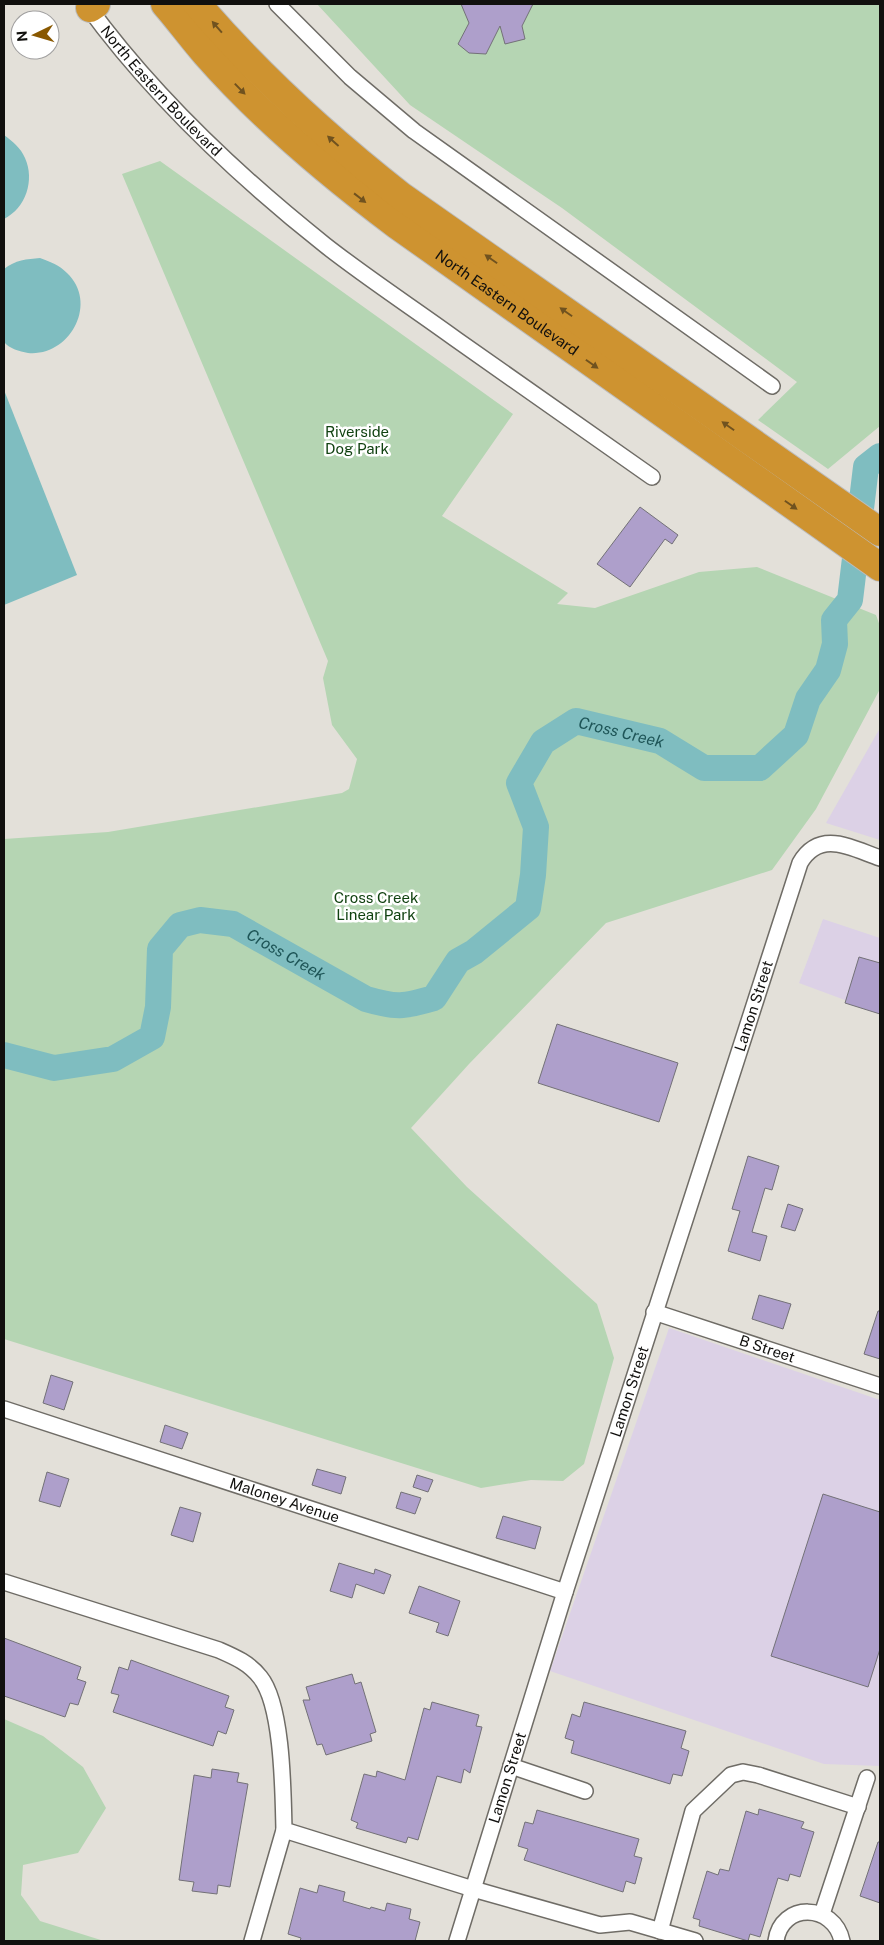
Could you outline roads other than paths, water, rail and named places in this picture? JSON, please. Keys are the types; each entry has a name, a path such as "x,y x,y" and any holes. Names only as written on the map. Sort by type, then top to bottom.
{"highway":[{"name":"North Eastern Boulevard","path":"165,4 206,54 242,92 331,174 397,225 880,567"},
{"name":"North Eastern Boulevard","path":"197,4 280,93 370,172 880,532"}],"street":[{"path":"276,4 350,77 414,131 772,386"},
{"name":"North Eastern Boulevard","path":"91,5 131,59 190,123 222,156 290,216 368,276 652,477"},
{"name":"Lamon Street","path":"457,1941 654,1312 800,863 805,854 814,847 824,843 834,843 880,858"},
{"name":"B Street","path":"654,1312 880,1386"},
{"name":"Maloney Avenue","path":"4,1410 565,1592"},
{"path":"4,1582 219,1650 241,1660 251,1667 262,1679 278,1725 283,1785 284,1830 252,1941"},
{"path":"511,1766 585,1791"},
{"path":"660,1931 693,1811 731,1775 742,1772 758,1775 858,1807"},
{"path":"822,1914 868,1778"},
{"path":"284,1830 473,1889 600,1925 630,1922 695,1941"},
{"path":"776,1941 782,1925 790,1918 800,1913 811,1912 822,1914 832,1920 838,1929 842,1941"}],"water":[{"path":"4,135 23,154 28,166 29,184 23,201 18,208 4,219"},
{"path":"40,258 61,268 76,285 80,299 80,313 75,326 67,337 56,346 43,352 28,353 12,348 4,342 4,269 17,262"},
{"path":"4,390 77,575 4,605"}],"waterway":[{"name":"Cross Creek","path":"4,1055 54,1068 113,1059 152,1037 158,1007 160,949 180,925 200,920 233,924 366,999 385,1004 400,1005 434,998 458,961 474,952 528,908 533,875 536,827 519,783 543,742 576,721 660,741 704,768 760,768 796,735 808,699 828,670 835,644 834,620 850,600 866,467 880,456"}],"park label":[{"name":"Riverside Dog Park","path":"357,440"},
{"name":"Cross Creek Linear Park","path":"376,906"}]}
